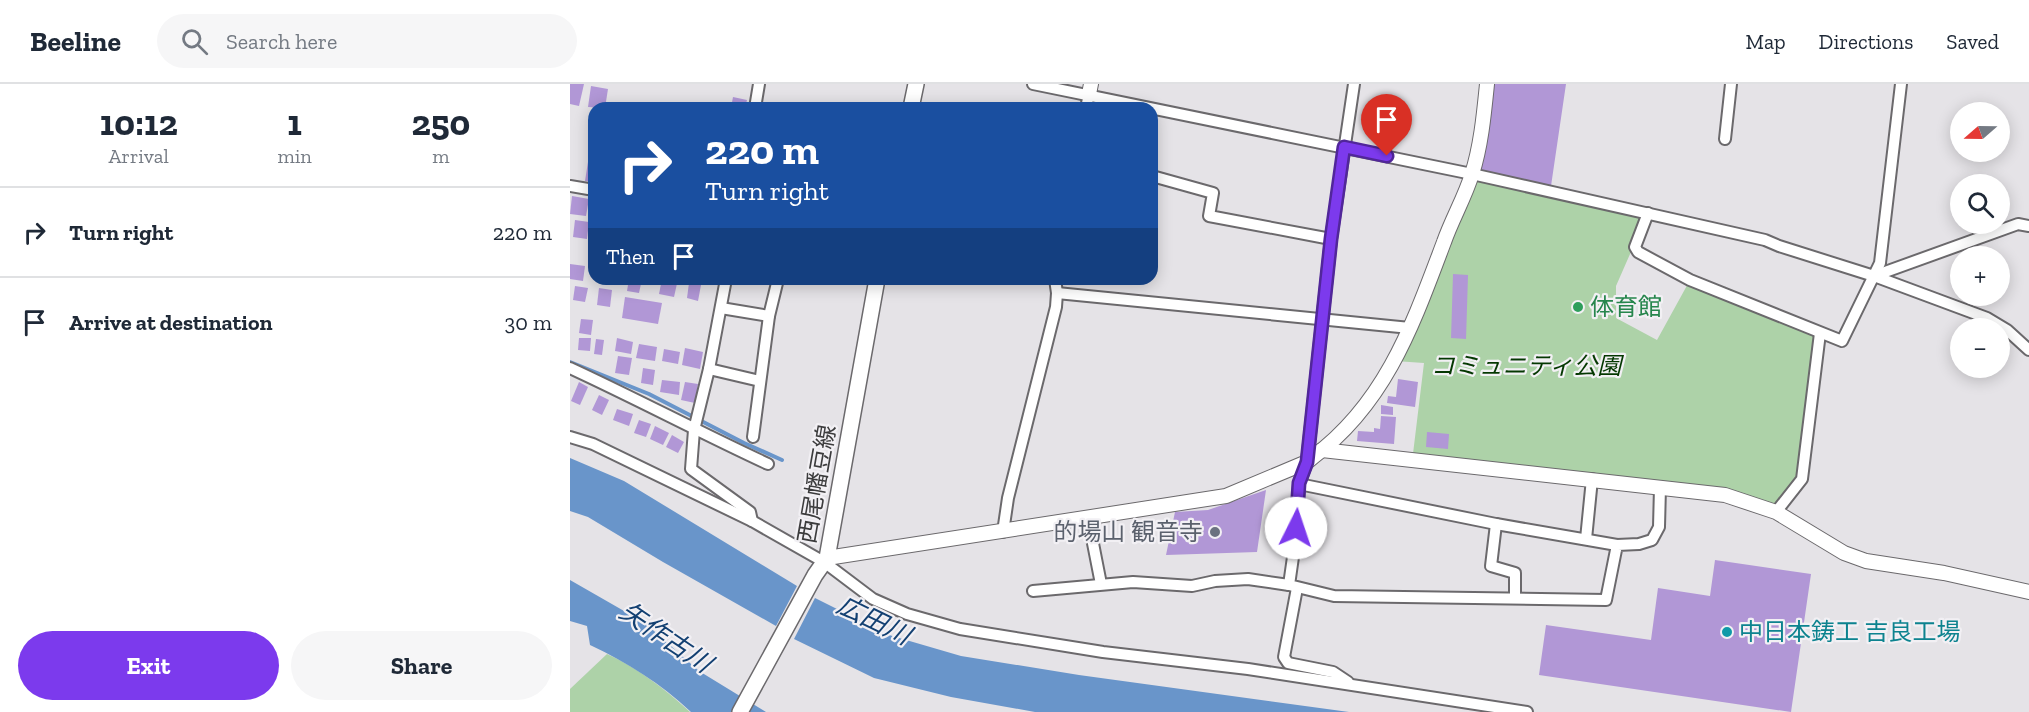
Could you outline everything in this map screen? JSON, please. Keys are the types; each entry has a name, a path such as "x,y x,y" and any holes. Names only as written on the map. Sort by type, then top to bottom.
{"main road":[{"path":"912,102 916,84"},
{"name":"西尾幡豆線","path":"740,712 822,565 876,285"}],"street":[{"path":"756,102 759,84"},
{"path":"1033,84 1114,102"},
{"path":"1354,84 1331,239 1307,462 1299,483 1293,586 1284,657 1288,663 1333,672 1354,686"},
{"path":"822,565 1004,532 1226,496 1307,462 1362,412 1395,361 1472,174 1487,84"},
{"path":"1725,139 1731,84"},
{"path":"1648,213 1635,247 1638,252 1690,280 1842,341 1880,263 1901,84"},
{"path":"1158,114 1344,147 1766,240 1874,276 1987,318 2007,330 2029,350"},
{"path":"1158,178 1213,193 1209,216 1331,239"},
{"path":"570,186 588,189"},
{"path":"1874,276 2018,224 2029,226"},
{"path":"725,285 709,369 695,426 691,470 750,512 752,521"},
{"path":"753,437 769,316 777,285"},
{"path":"1004,532 1008,498 1056,307 1055,285"},
{"path":"1057,293 1410,328"},
{"path":"721,308 769,316"},
{"path":"1776,512 1803,479 1820,333"},
{"path":"570,368 695,426 768,464"},
{"path":"709,369 760,381"},
{"path":"570,437 593,444 752,521 873,599 907,614 960,629 1103,652 1248,669 1527,712"},
{"path":"1322,450 1725,495 1776,512 1844,553 1858,558 1954,575 2029,592"},
{"path":"1586,539 1592,479"},
{"path":"1299,483 1496,524 1617,545 1639,544 1652,540 1659,527 1660,487"},
{"path":"1088,518 1101,584"},
{"path":"1496,524 1491,566 1515,573 1515,598"},
{"path":"1033,591 1133,582 1192,586 1215,580 1248,579 1293,586 1334,596 1606,600 1617,545"}],"green space":[{"name":"コミュニティ公園","path":"1472,174 1648,213 1616,286 1616,318 1657,340 1690,280 1820,333 1802,479 1776,512 1725,495 1412,462 1424,363 1395,361"},
{"path":"607,654 651,680 690,712 570,712 570,689"}],"water":[{"path":"570,458 624,481 797,586 776,626 588,517 570,511"},
{"path":"570,580 645,623 699,671 766,712 691,712 643,674 590,645 587,626 570,621"},
{"path":"815,598 889,635 961,656 1079,675 1349,712 1035,712 951,697 874,678 794,639"}],"building":[{"path":"570,84 584,84 579,106 570,104"},
{"path":"1491,84 1566,84 1551,186 1493,175 1493,173 1479,169"},
{"path":"591,86 608,89 606,102 589,102"},
{"path":"733,97 747,100 746,102 732,102"},
{"path":"588,162 588,181 585,181"},
{"path":"572,196 588,199 586,216 570,214"},
{"path":"575,220 588,222 587,239 573,237"},
{"path":"570,264 585,266 583,281 570,279"},
{"path":"1453,274 1468,275 1466,339 1451,338"},
{"path":"628,285 641,285 639,293 627,291"},
{"path":"661,285 677,285 674,297 659,294"},
{"path":"689,285 701,285 698,301 687,298"},
{"path":"575,286 588,288 585,302 573,300"},
{"path":"599,288 612,290 610,307 597,305"},
{"path":"625,297 662,303 658,324 622,318"},
{"path":"581,319 593,320 591,335 579,333"},
{"path":"579,338 591,338 590,351 578,350"},
{"path":"617,338 633,342 631,354 615,351"},
{"path":"596,339 604,340 602,355 594,354"},
{"path":"639,344 657,347 655,361 636,358"},
{"path":"685,348 703,352 700,369 682,365"},
{"path":"664,349 680,352 678,364 662,361"},
{"path":"618,356 632,358 629,375 615,373"},
{"path":"643,368 655,370 653,385 641,383"},
{"path":"1398,379 1418,382 1415,407 1387,403 1388,396 1396,397"},
{"path":"662,380 680,382 679,395 660,392"},
{"path":"579,382 588,387 580,405 571,401"},
{"path":"685,382 698,384 695,403 681,400"},
{"path":"599,395 609,400 602,415 592,410"},
{"path":"1381,405 1393,407 1393,415 1381,414"},
{"path":"617,409 633,414 629,426 613,420"},
{"path":"1381,416 1396,417 1394,444 1357,441 1358,431 1374,432 1374,428 1380,429"},
{"path":"639,420 651,424 646,437 634,433"},
{"path":"655,426 669,433 663,445 650,439"},
{"path":"1427,432 1449,434 1448,449 1426,447"},
{"path":"672,435 684,442 678,453 666,447"},
{"name":"的場山 観音寺","path":"1266,490 1257,552 1166,555 1175,512 1208,510"},
{"name":"中日本鋳工 吉良工場","path":"1715,560 1811,574 1791,712 1539,675 1546,625 1651,640 1658,588 1710,596"}],"waterway":[{"path":"570,362 649,394 782,460"}],"place":[{"name":"体育館","path":"1578,307"},
{"name":"的場山 観音寺","path":"1215,532"},
{"name":"中日本鋳工 吉良工場","path":"1727,632"}],"route":[{"path":"1296,528 1299,483 1307,462 1331,239 1344,147 1387,156"}],"water label":[{"name":"広田川","path":"874,620"},
{"name":"矢作古川","path":"666,637"}]}
